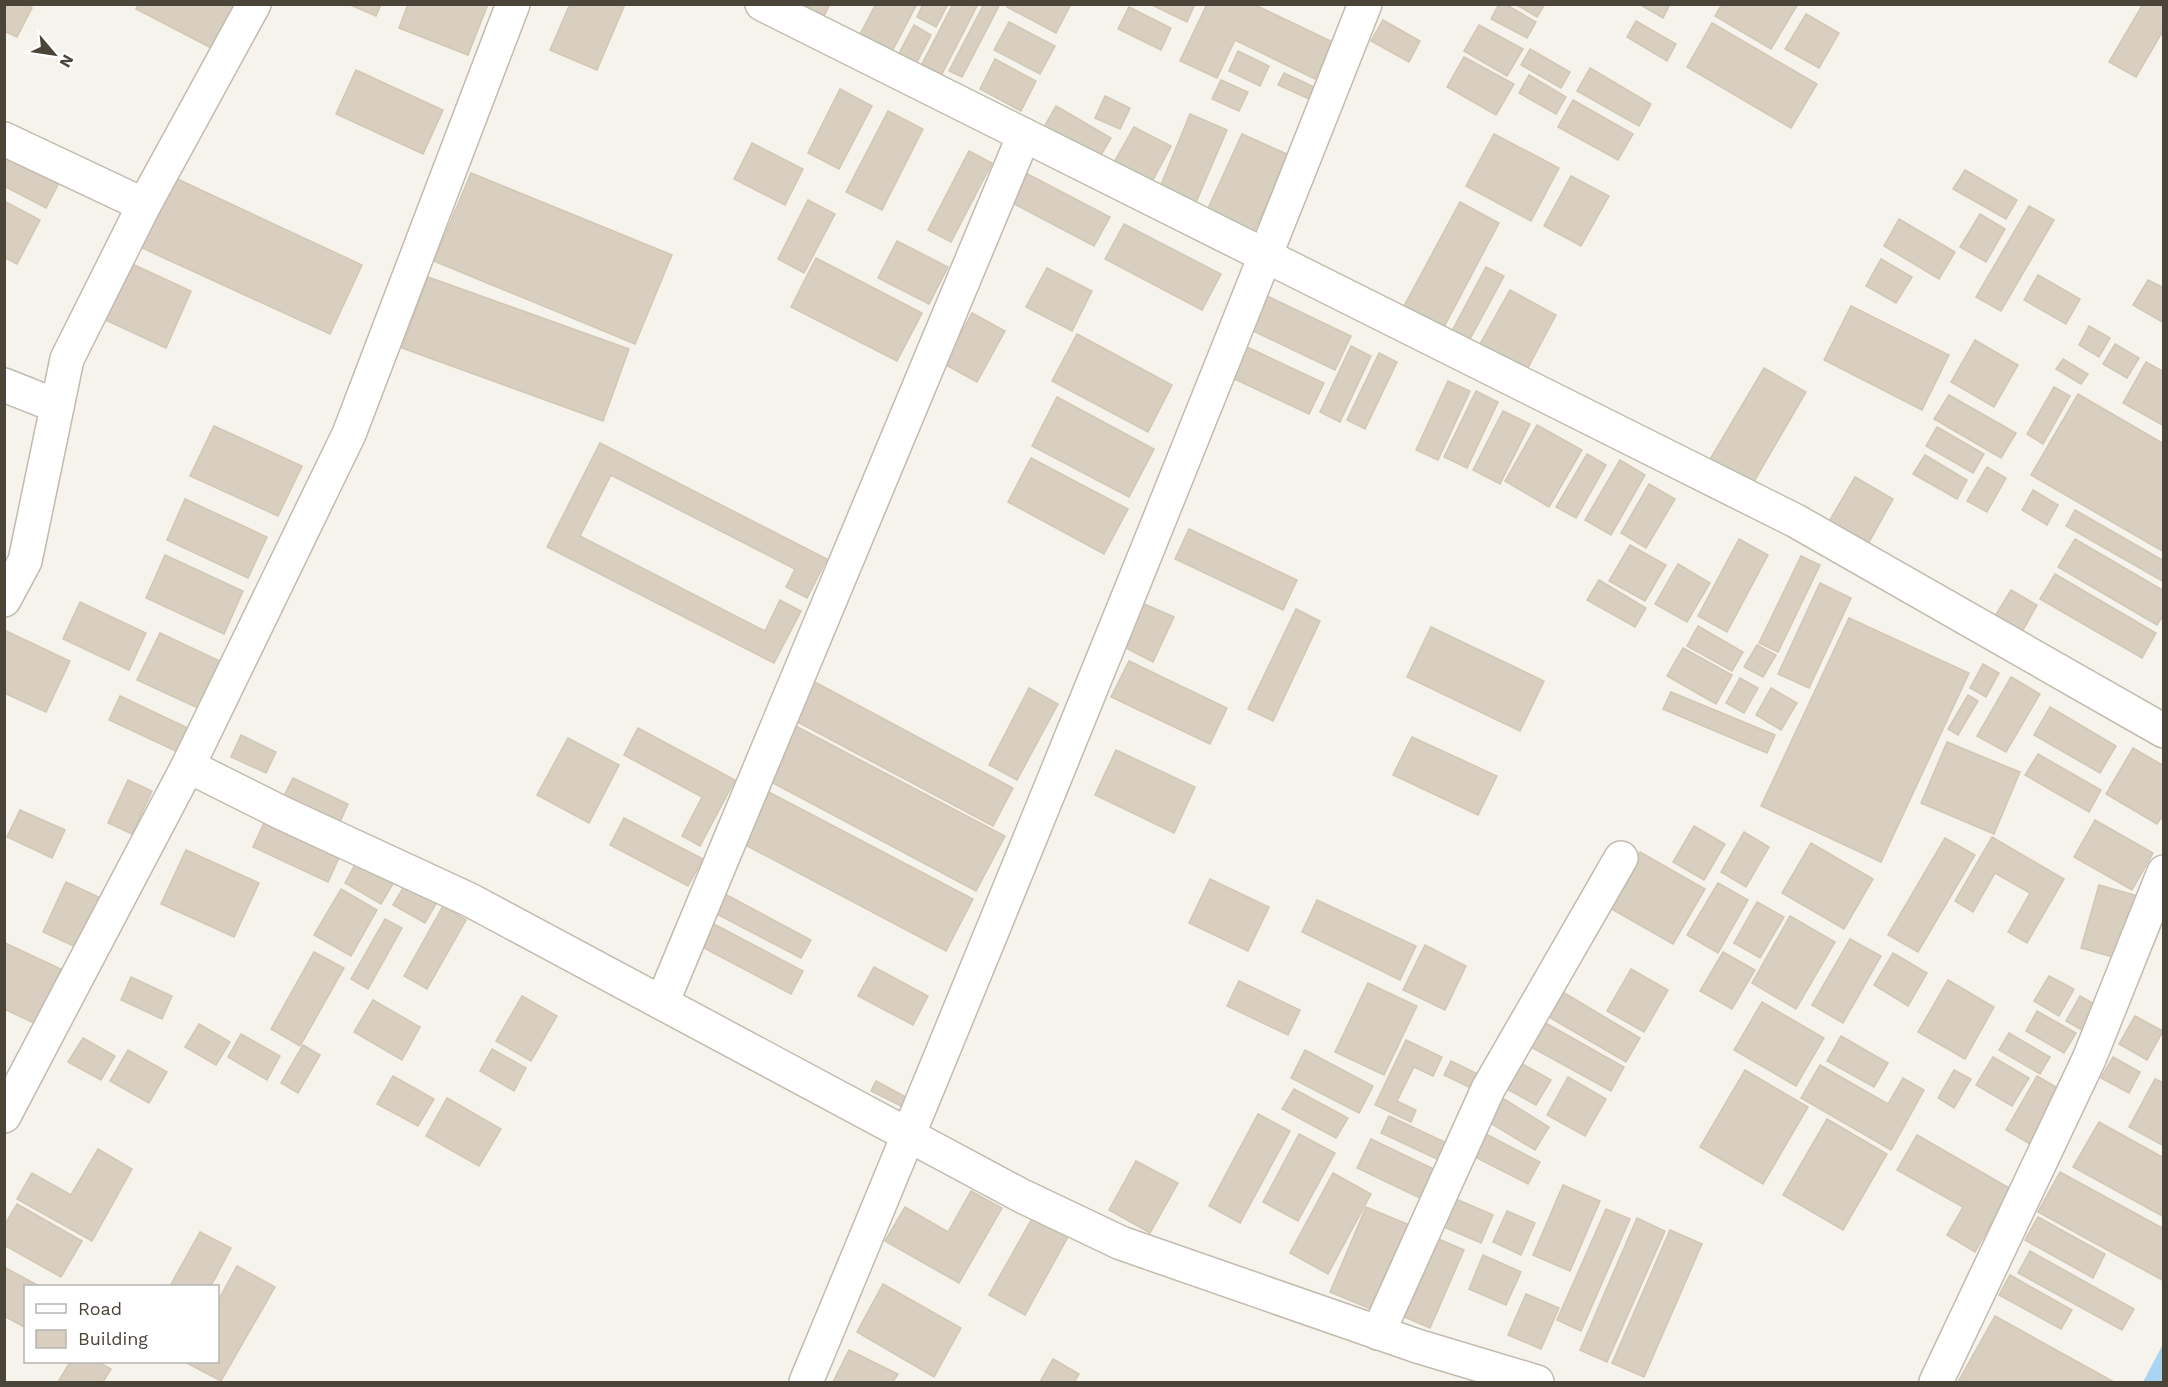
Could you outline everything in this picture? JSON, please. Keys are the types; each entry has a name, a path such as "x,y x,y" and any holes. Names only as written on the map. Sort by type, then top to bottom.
{"street":[{"path":"4,600 25,561 67,358 144,205 254,4"},
{"path":"4,1116 188,766 349,434 513,4"},
{"path":"762,4 1796,521 2163,731"},
{"path":"806,1383 1266,255 1365,4"},
{"path":"662,1003 1024,135"},
{"path":"4,138 144,205"},
{"path":"4,386 57,406"},
{"path":"188,766 282,813 470,900 908,1136 1022,1196 1121,1243 1378,1333 1537,1383"},
{"path":"1378,1333 1488,1089 1621,858"},
{"path":"1936,1383 2089,1059 2163,872"}],"water":[{"path":"2163,1344 2163,1382 2143,1382"}],"building":[{"path":"4,4 27,4 32,8 17,37 4,31"},
{"path":"138,4 240,4 215,50 136,9"},
{"path":"348,4 381,4 376,16"},
{"path":"408,4 488,4 468,55 399,28"},
{"path":"570,4 625,4 597,70 550,50"},
{"path":"793,4 830,4 822,20"},
{"path":"876,4 917,4 888,59 856,42"},
{"path":"923,4 948,4 936,27 917,17"},
{"path":"953,4 978,4 942,74 922,64"},
{"path":"984,4 1000,4 962,77 949,71"},
{"path":"1008,4 1071,4 1056,33 1007,7"},
{"path":"1150,4 1195,4 1187,22"},
{"path":"1207,4 1253,4 1333,42 1315,79 1235,40 1217,78 1180,61"},
{"path":"1499,4 1505,4 1536,22 1527,38 1491,19"},
{"path":"1515,4 1545,4 1537,17"},
{"path":"1639,4 1670,4 1663,18"},
{"path":"1722,4 1798,4 1771,49 1715,16"},
{"path":"2143,4 2164,4 2164,29 2136,77 2109,62"},
{"path":"1129,7 1171,28 1161,50 1118,29"},
{"path":"1806,14 1839,33 1819,68 1785,49"},
{"path":"1383,20 1420,41 1409,62 1371,41"},
{"path":"1636,21 1676,44 1667,61 1627,37"},
{"path":"1009,22 1055,46 1040,74 994,50"},
{"path":"1712,23 1817,84 1791,128 1687,67"},
{"path":"914,25 931,35 915,66 897,57"},
{"path":"1479,25 1523,49 1507,76 1464,51"},
{"path":"1530,49 1570,72 1561,88 1521,65"},
{"path":"1238,51 1269,66 1260,86 1229,71"},
{"path":"1464,57 1514,84 1496,115 1447,87"},
{"path":"995,59 1036,81 1021,111 980,89"},
{"path":"1590,68 1651,104 1639,126 1577,91"},
{"path":"356,70 443,110 423,154 336,114"},
{"path":"1284,73 1314,87 1309,99 1278,85"},
{"path":"1529,75 1566,97 1556,114 1519,93"},
{"path":"1221,80 1248,92 1239,111 1212,99"},
{"path":"840,89 872,106 839,169 808,153"},
{"path":"1105,96 1130,108 1120,129 1095,118"},
{"path":"1573,100 1633,134 1618,160 1558,127"},
{"path":"1056,106 1111,138 1095,165 1040,134"},
{"path":"888,111 923,129 882,210 846,192"},
{"path":"1190,114 1227,130 1191,214 1155,199"},
{"path":"1134,127 1171,146 1146,193 1108,173"},
{"path":"1242,134 1289,155 1251,238 1204,217"},
{"path":"1494,134 1559,168 1531,221 1466,186"},
{"path":"752,143 803,169 785,205 734,179"},
{"path":"10,151 62,177 46,208 4,186 4,162"},
{"path":"969,151 992,163 951,242 928,230"},
{"path":"1018,169 1110,217 1094,246 1003,198"},
{"path":"1965,170 2017,200 2006,219 1953,189"},
{"path":"471,173 672,255 635,344 434,261"},
{"path":"1571,176 1609,196 1581,246 1544,226"},
{"path":"173,177 362,265 330,334 140,247"},
{"path":"808,200 835,214 804,273 778,259"},
{"path":"4,201 40,220 17,264 4,257"},
{"path":"1460,202 1499,223 1444,327 1404,306"},
{"path":"2029,206 2054,220 2001,311 1976,297"},
{"path":"1980,214 2005,229 1986,262 1960,247"},
{"path":"1899,219 1955,252 1939,279 1884,246"},
{"path":"1124,224 1221,274 1202,310 1105,259"},
{"path":"897,241 948,267 929,304 878,278"},
{"path":"816,258 922,313 897,361 791,307"},
{"path":"1881,259 1912,277 1896,303 1866,286"},
{"path":"128,262 191,291 166,348 101,318"},
{"path":"1486,267 1504,276 1469,341 1452,331"},
{"path":"1047,268 1092,291 1072,331 1026,307"},
{"path":"2038,275 2080,299 2066,324 2024,300"},
{"path":"428,277 629,349 603,421 402,348"},
{"path":"2148,280 2164,288 2164,323 2133,305"},
{"path":"1510,290 1556,315 1522,379 1475,353"},
{"path":"1265,295 1351,336 1335,370 1249,329"},
{"path":"1851,306 1949,355 1922,410 1824,360"},
{"path":"972,313 1005,331 977,382 944,364"},
{"path":"2089,326 2110,338 2099,357 2079,345"},
{"path":"1077,334 1172,385 1148,432 1052,381"},
{"path":"1975,340 2018,365 1994,407 1951,382"},
{"path":"2115,344 2139,358 2127,378 2103,364"},
{"path":"1245,346 1324,383 1309,414 1230,377"},
{"path":"1351,346 1371,356 1340,422 1320,412"},
{"path":"1379,353 1397,362 1365,429 1347,420"},
{"path":"2063,359 2088,374 2081,384 2056,369"},
{"path":"2146,362 2164,372 2164,426 2123,403"},
{"path":"1764,368 1806,392 1752,485 1709,461"},
{"path":"1448,381 1470,391 1438,460 1416,450"},
{"path":"2054,387 2070,396 2043,444 2027,434"},
{"path":"1476,391 1498,402 1467,468 1444,457"},
{"path":"2078,394 2164,444 2164,552 2031,475"},
{"path":"1949,395 2016,433 2001,458 1934,419"},
{"path":"1057,397 1154,449 1129,497 1032,446"},
{"path":"1503,411 1530,424 1500,484 1473,470"},
{"path":"1537,425 1582,450 1549,507 1505,481"},
{"path":"214,426 302,466 278,516 190,476"},
{"path":"1937,427 1984,454 1973,473 1926,446"},
{"path":"600,443 827,559 807,598 786,587 795,569 611,475 580,536 765,631 780,600 801,611 774,663 547,547"},
{"path":"1587,454 1606,465 1576,518 1556,507"},
{"path":"1925,455 1967,480 1957,499 1913,474"},
{"path":"1031,458 1128,509 1104,554 1008,502"},
{"path":"1620,460 1645,475 1611,535 1585,520"},
{"path":"1987,467 2006,478 1987,512 1967,501"},
{"path":"1855,477 1893,499 1863,553 1824,530"},
{"path":"1649,484 1675,499 1646,548 1621,533"},
{"path":"2033,490 2058,505 2047,525 2022,510"},
{"path":"185,499 267,537 248,578 167,540"},
{"path":"2075,510 2164,561 2164,582 2066,526"},
{"path":"1189,529 1297,580 1283,610 1175,559"},
{"path":"1739,539 1768,555 1727,632 1698,616"},
{"path":"2075,539 2164,591 2164,614 2157,625 2058,567"},
{"path":"1630,545 1666,565 1645,601 1609,581"},
{"path":"165,555 243,591 224,634 146,598"},
{"path":"1801,556 1820,565 1778,652 1759,643"},
{"path":"1678,564 1710,583 1687,622 1655,604"},
{"path":"2055,574 2156,633 2142,658 2040,599"},
{"path":"1599,580 1646,608 1635,627 1587,600"},
{"path":"1820,583 1851,598 1809,688 1778,674"},
{"path":"2011,590 2037,605 2022,632 1995,616"},
{"path":"80,602 146,633 129,670 63,639"},
{"path":"1142,603 1174,617 1153,662 1122,646"},
{"path":"1296,609 1320,621 1273,721 1248,709"},
{"path":"1849,618 1969,673 1881,862 1761,806"},
{"path":"1698,626 1743,652 1732,671 1687,646"},
{"path":"1431,627 1544,681 1520,731 1407,677"},
{"path":"4,630 70,661 46,712 4,693"},
{"path":"160,633 222,662 200,709 137,680"},
{"path":"1757,645 1776,655 1763,677 1744,667"},
{"path":"1683,648 1732,675 1716,704 1667,676"},
{"path":"1129,661 1227,708 1210,744 1111,697"},
{"path":"1983,664 1999,673 1986,697 1970,688"},
{"path":"2011,677 2040,694 2006,752 1977,736"},
{"path":"1740,678 1758,688 1744,713 1726,703"},
{"path":"811,680 1013,788 993,826 790,718"},
{"path":"1029,688 1058,704 1017,780 989,765"},
{"path":"1771,688 1797,703 1781,730 1756,715"},
{"path":"1671,692 1775,735 1767,753 1663,709"},
{"path":"1968,695 1978,701 1958,735 1948,729"},
{"path":"120,696 190,729 178,752 109,720"},
{"path":"2050,707 2116,746 2100,773 2034,735"},
{"path":"788,722 1005,836 976,891 760,776"},
{"path":"638,728 735,780 700,846 682,836 702,797 624,755"},
{"path":"241,735 276,752 266,773 231,757"},
{"path":"1412,737 1497,776 1478,815 1393,775"},
{"path":"568,738 619,765 589,823 537,795"},
{"path":"1947,742 2020,772 1994,834 1921,803"},
{"path":"2133,748 2164,766 2164,814 2157,824 2106,794"},
{"path":"1116,750 1195,787 1174,833 1095,795"},
{"path":"2038,754 2101,790 2089,812 2025,775"},
{"path":"293,778 348,804 340,822 284,796"},
{"path":"128,780 152,791 132,834 108,823"},
{"path":"763,789 973,899 946,951 736,840"},
{"path":"20,810 65,830 52,858 7,837"},
{"path":"266,818 341,853 328,882 253,847"},
{"path":"624,818 703,859 688,886 610,845"},
{"path":"2095,820 2153,853 2132,890 2074,857"},
{"path":"1694,826 1725,844 1704,880 1673,862"},
{"path":"1744,832 1769,847 1746,887 1721,872"},
{"path":"1992,837 2064,879 2027,943 2008,932 2030,893 1995,873 1973,912 1955,901"},
{"path":"1945,838 1975,855 1918,952 1888,935"},
{"path":"1811,843 1873,879 1844,929 1782,893"},
{"path":"186,850 259,883 234,937 161,904"},
{"path":"1640,852 1705,889 1673,944 1608,907"},
{"path":"357,861 394,882 381,904 345,883"},
{"path":"1210,879 1269,907 1248,951 1189,923"},
{"path":"66,882 103,899 80,949 43,932"},
{"path":"406,883 438,900 425,923 393,905"},
{"path":"1718,883 1748,900 1718,953 1687,935"},
{"path":"2099,885 2138,896 2120,959 2081,948"},
{"path":"341,889 377,910 351,956 314,935"},
{"path":"721,892 811,940 801,958 711,911"},
{"path":"1317,900 1416,946 1400,980 1302,932"},
{"path":"1757,902 1784,917 1760,958 1734,943"},
{"path":"443,906 466,920 427,989 404,976"},
{"path":"1790,916 1835,942 1796,1009 1752,983"},
{"path":"385,919 402,928 368,989 351,979"},
{"path":"714,924 803,971 791,994 702,947"},
{"path":"1850,939 1881,956 1843,1023 1812,1005"},
{"path":"5,943 61,969 36,1024 4,1009"},
{"path":"1425,945 1466,966 1445,1010 1403,990"},
{"path":"314,952 344,968 300,1046 271,1029"},
{"path":"1723,952 1755,970 1732,1009 1700,991"},
{"path":"1893,953 1927,973 1908,1006 1874,985"},
{"path":"874,967 928,996 913,1025 858,996"},
{"path":"1631,969 1668,990 1644,1032 1607,1011"},
{"path":"2049,976 2074,989 2059,1016 2034,1001"},
{"path":"131,977 172,996 162,1019 121,1000"},
{"path":"1948,980 1994,1007 1965,1059 1918,1032"},
{"path":"1239,981 1300,1010 1288,1035 1227,1006"},
{"path":"1368,983 1417,1006 1384,1075 1335,1052"},
{"path":"1556,988 1640,1038 1626,1062 1542,1013"},
{"path":"522,996 557,1016 531,1061 496,1041"},
{"path":"2080,996 2101,1008 2087,1033 2066,1021"},
{"path":"373,1000 420,1027 402,1060 354,1032"},
{"path":"1762,1002 1824,1038 1796,1086 1734,1050"},
{"path":"2037,1011 2076,1033 2064,1053 2026,1031"},
{"path":"2135,1016 2163,1031 2147,1060 2119,1044"},
{"path":"1542,1021 1624,1067 1611,1091 1529,1046"},
{"path":"199,1024 230,1042 216,1065 185,1047"},
{"path":"2009,1033 2050,1057 2040,1074 1999,1050"},
{"path":"241,1034 280,1056 267,1080 228,1057"},
{"path":"1841,1036 1888,1063 1874,1087 1827,1061"},
{"path":"83,1038 115,1056 101,1080 68,1062"},
{"path":"1406,1040 1442,1057 1433,1076 1414,1067 1397,1101 1416,1110 1411,1122 1375,1105"},
{"path":"303,1045 320,1055 298,1093 281,1083"},
{"path":"492,1049 526,1068 514,1091 480,1071"},
{"path":"128,1050 167,1072 149,1103 110,1081"},
{"path":"1305,1050 1373,1086 1359,1113 1291,1078"},
{"path":"1993,1057 2029,1078 2012,1106 1976,1085"},
{"path":"2113,1057 2140,1072 2129,1093 2101,1078"},
{"path":"1451,1061 1486,1078 1479,1092 1444,1075"},
{"path":"1519,1062 1551,1080 1536,1105 1505,1088"},
{"path":"1820,1065 1888,1104 1903,1078 1924,1090 1891,1150 1801,1098"},
{"path":"1745,1070 1808,1107 1763,1184 1700,1147"},
{"path":"1954,1070 1971,1079 1954,1108 1938,1098"},
{"path":"393,1076 434,1099 418,1126 377,1104"},
{"path":"2037,1076 2061,1090 2030,1144 2006,1130"},
{"path":"1568,1077 1606,1099 1585,1136 1547,1115"},
{"path":"2155,1079 2164,1083 2164,1146 2129,1127"},
{"path":"876,1081 906,1097 901,1106 871,1091"},
{"path":"1294,1089 1348,1118 1336,1138 1282,1109"},
{"path":"1496,1094 1549,1127 1535,1150 1482,1118"},
{"path":"447,1098 501,1129 479,1166 426,1136"},
{"path":"1258,1114 1290,1131 1240,1223 1209,1206"},
{"path":"1389,1116 1447,1143 1439,1160 1381,1133"},
{"path":"1827,1119 1887,1154 1843,1230 1783,1195"},
{"path":"2099,1122 2164,1158 2164,1217 2073,1167"},
{"path":"1482,1132 1540,1162 1528,1184 1471,1155"},
{"path":"1299,1134 1335,1153 1298,1221 1263,1202"},
{"path":"1917,1135 2011,1189 1975,1252 1947,1235 1963,1207 1897,1170"},
{"path":"1371,1139 1438,1171 1424,1200 1357,1168"},
{"path":"98,1149 132,1169 92,1241 17,1199 32,1173 71,1195"},
{"path":"1136,1161 1178,1183 1150,1233 1109,1210"},
{"path":"2060,1172 2164,1229 2164,1281 2038,1212"},
{"path":"1333,1173 1371,1194 1328,1274 1290,1253"},
{"path":"1563,1185 1600,1201 1570,1271 1533,1255"},
{"path":"971,1191 1002,1208 959,1283 885,1241 905,1207 948,1232"},
{"path":"1449,1196 1493,1215 1481,1243 1437,1224"},
{"path":"17,1204 82,1241 61,1277 4,1245 4,1226"},
{"path":"1366,1207 1414,1227 1378,1312 1330,1292"},
{"path":"1606,1209 1630,1219 1581,1331 1557,1320"},
{"path":"1507,1211 1535,1223 1521,1255 1493,1242"},
{"path":"1034,1215 1069,1235 1025,1315 989,1295"},
{"path":"2038,1217 2105,1254 2093,1278 2025,1240"},
{"path":"1637,1218 1665,1231 1607,1362 1580,1350"},
{"path":"1670,1230 1702,1244 1644,1377 1612,1363"},
{"path":"200,1232 231,1248 212,1285 171,1285"},
{"path":"1434,1237 1464,1250 1430,1328 1400,1315"},
{"path":"2030,1251 2134,1309 2122,1330 2018,1273"},
{"path":"1483,1255 1521,1272 1506,1305 1469,1289"},
{"path":"237,1266 275,1287 221,1381 187,1363 219,1363 219,1299"},
{"path":"4,1267 37,1285 24,1285 24,1327 4,1316"},
{"path":"2010,1275 2072,1310 2061,1329 1999,1295"},
{"path":"883,1284 961,1328 934,1377 857,1332"},
{"path":"1526,1294 1559,1308 1541,1349 1508,1335"},
{"path":"1995,1316 2114,1382 1958,1382"},
{"path":"849,1350 898,1374 893,1382 833,1382"},
{"path":"1053,1359 1079,1374 1074,1382 1040,1382"},
{"path":"69,1363 100,1363 111,1369 103,1382 58,1382"}]}
